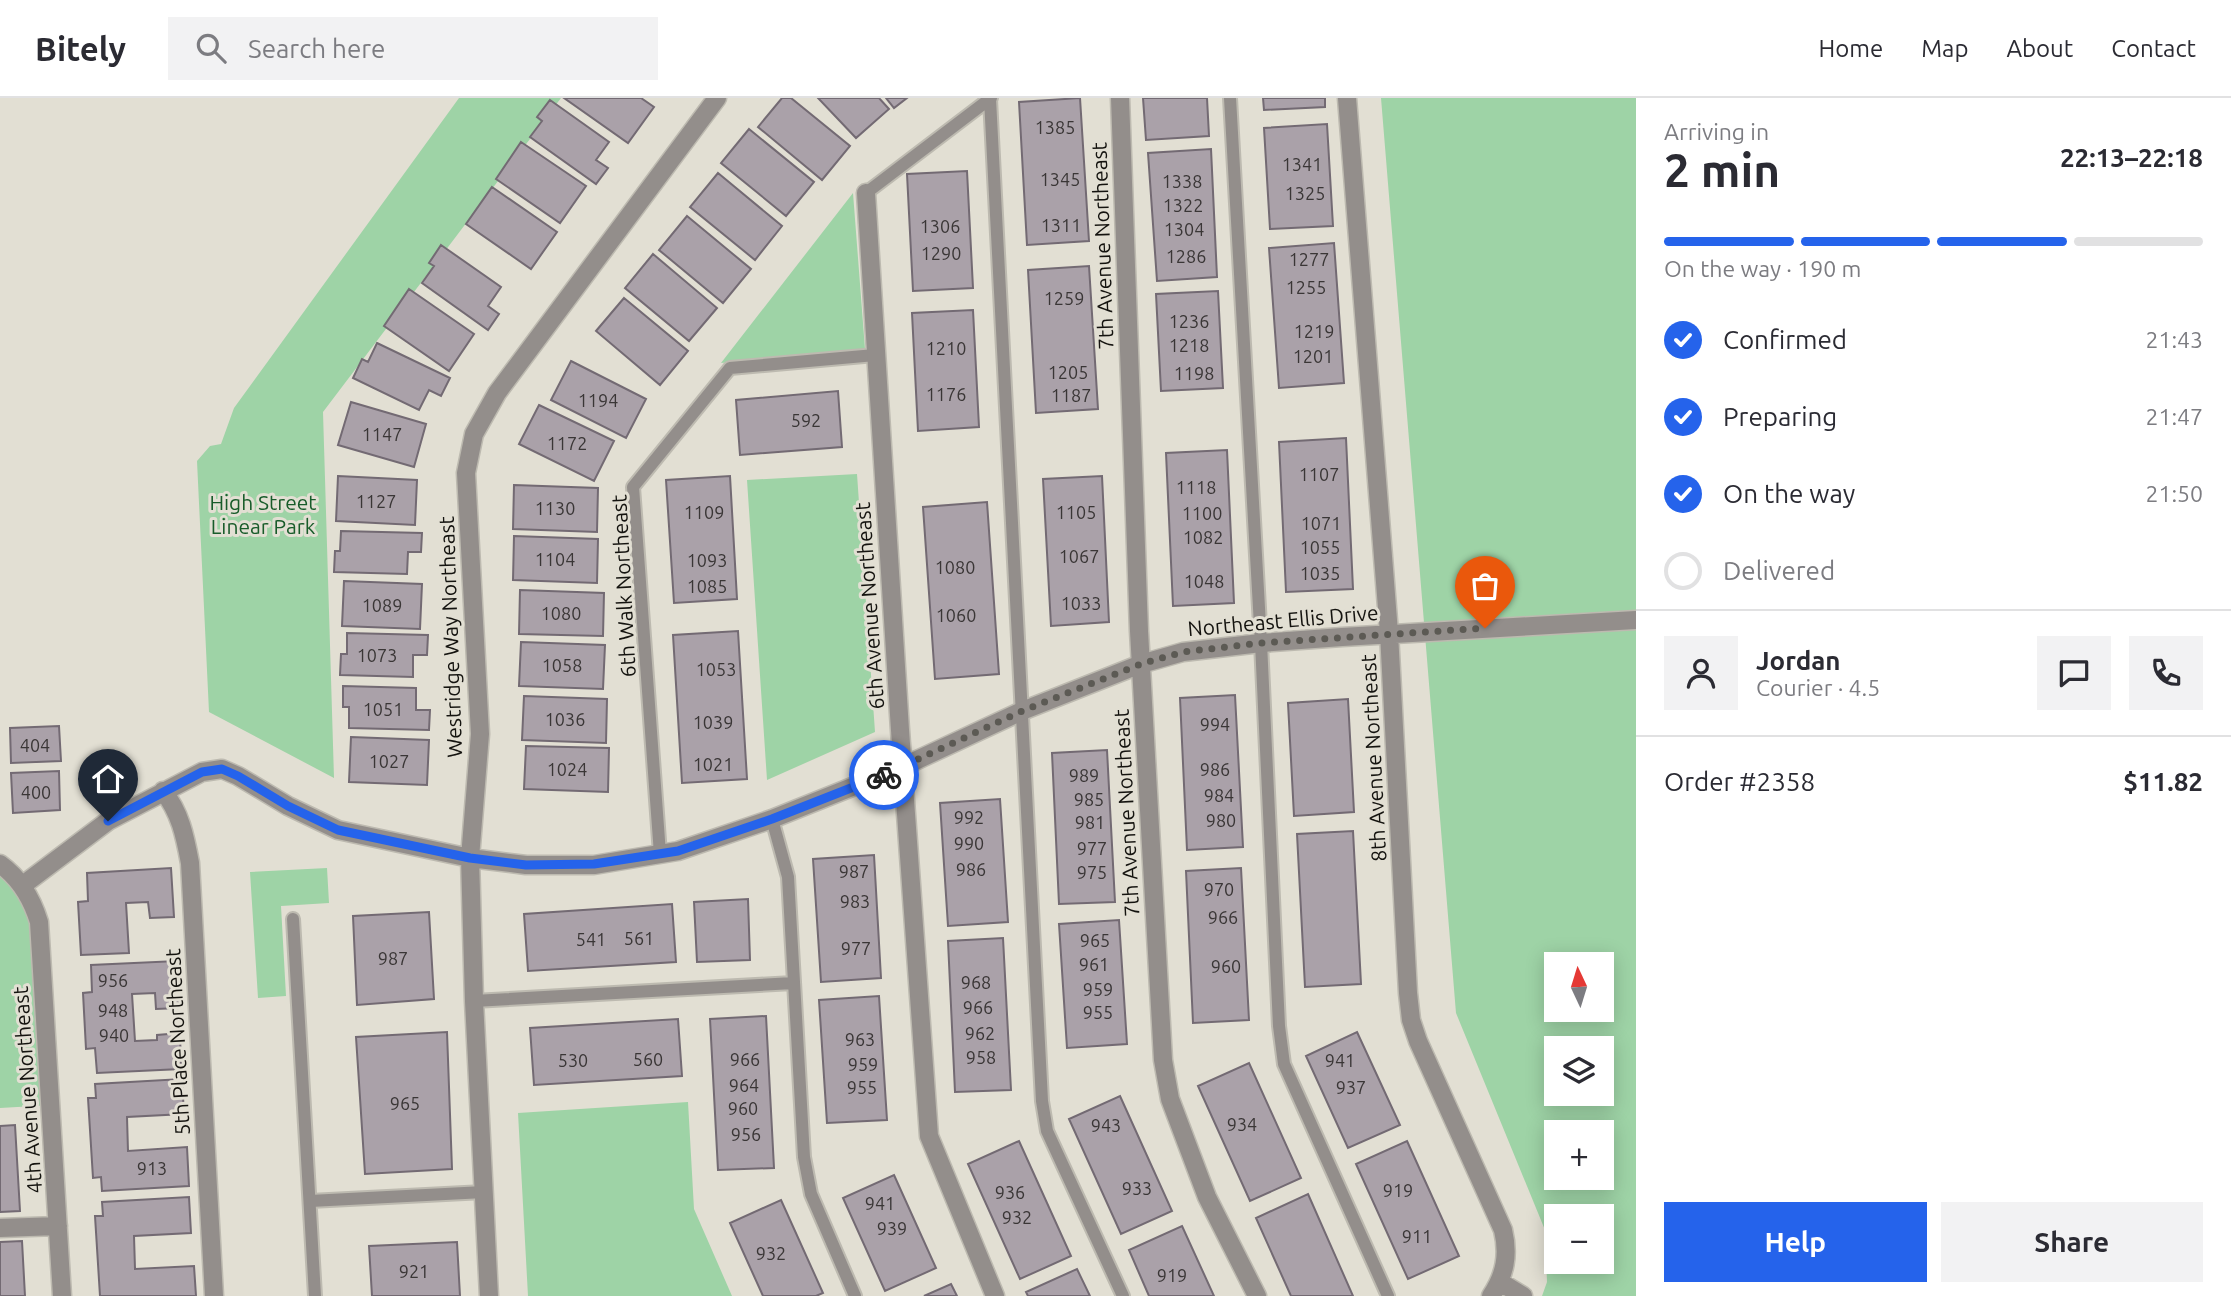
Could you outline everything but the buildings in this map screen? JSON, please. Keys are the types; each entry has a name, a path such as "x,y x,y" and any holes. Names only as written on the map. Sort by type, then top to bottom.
{"street":[{"name":"Westridge Way Northeast","path":"489,1296 474,1001 470,858 480,734 466,473 474,434 497,393 717,98"},
{"name":"7th Avenue Northeast","path":"1120,98 1141,664 1163,1060 1170,1099 1208,1197 1257,1296"},
{"name":"8th Avenue Northeast","path":"1347,98 1390,633 1411,1020 1503,1230 1506,1263 1496,1289"},
{"name":"6th Avenue Northeast","path":"866,193 902,767 929,1136 995,1296"},
{"name":"Northeast Ellis Drive","path":"163,791 202,772 222,769 338,830 470,858 526,865 594,864 678,851 772,819 902,767 1022,711 1141,664 1183,652 1390,633 1636,620"},
{"path":"1614,621 1636,631"},
{"path":"0,864 23,886 108,821 163,791"},
{"name":"5th Place Northeast","path":"163,791 178,813 190,863 214,1296"},
{"name":"4th Avenue Northeast","path":"23,886 34,905 39,922 62,1296"},
{"path":"0,1228 58,1226"},
{"path":"1496,1289 1523,1296"}],"lane":[{"path":"1230,98 1261,643 1279,1026 1284,1064 1388,1296"},
{"path":"866,193 990,99"},
{"path":"990,99 1042,1101 1047,1131 1123,1296"},
{"name":"6th Walk Northeast","path":"660,854 634,487 730,368 875,355"},
{"path":"772,819 788,877 807,1175 811,1194 855,1296"},
{"path":"293,919 315,1296"},
{"path":"474,1001 793,983"},
{"path":"310,1201 484,1192"}],"green space":[{"name":"High Street Linear Park","path":"459,98 561,98 323,412 334,778 209,712 197,461 210,446 221,444 234,408"},
{"path":"1381,98 1636,98 1636,1296 1542,1296 1547,1274 1614,1274 1614,1204 1544,1204 1544,1228 1456,1013"},
{"path":"853,193 865,349 721,363"},
{"path":"857,474 875,732 767,780 747,480"},
{"path":"0,864 34,905 52,1105 0,1108"},
{"path":"327,868 329,903 281,906 286,996 258,998 250,872"},
{"path":"688,1102 694,1209 732,1296 528,1296 518,1113"}],"way so far":[{"path":"884,775 1022,711 1141,664 1183,652 1261,643 1485,628"}],"route":[{"path":"108,821 202,772 222,769 338,830 470,858 526,865 594,864 678,851 772,819 884,775"}]}
